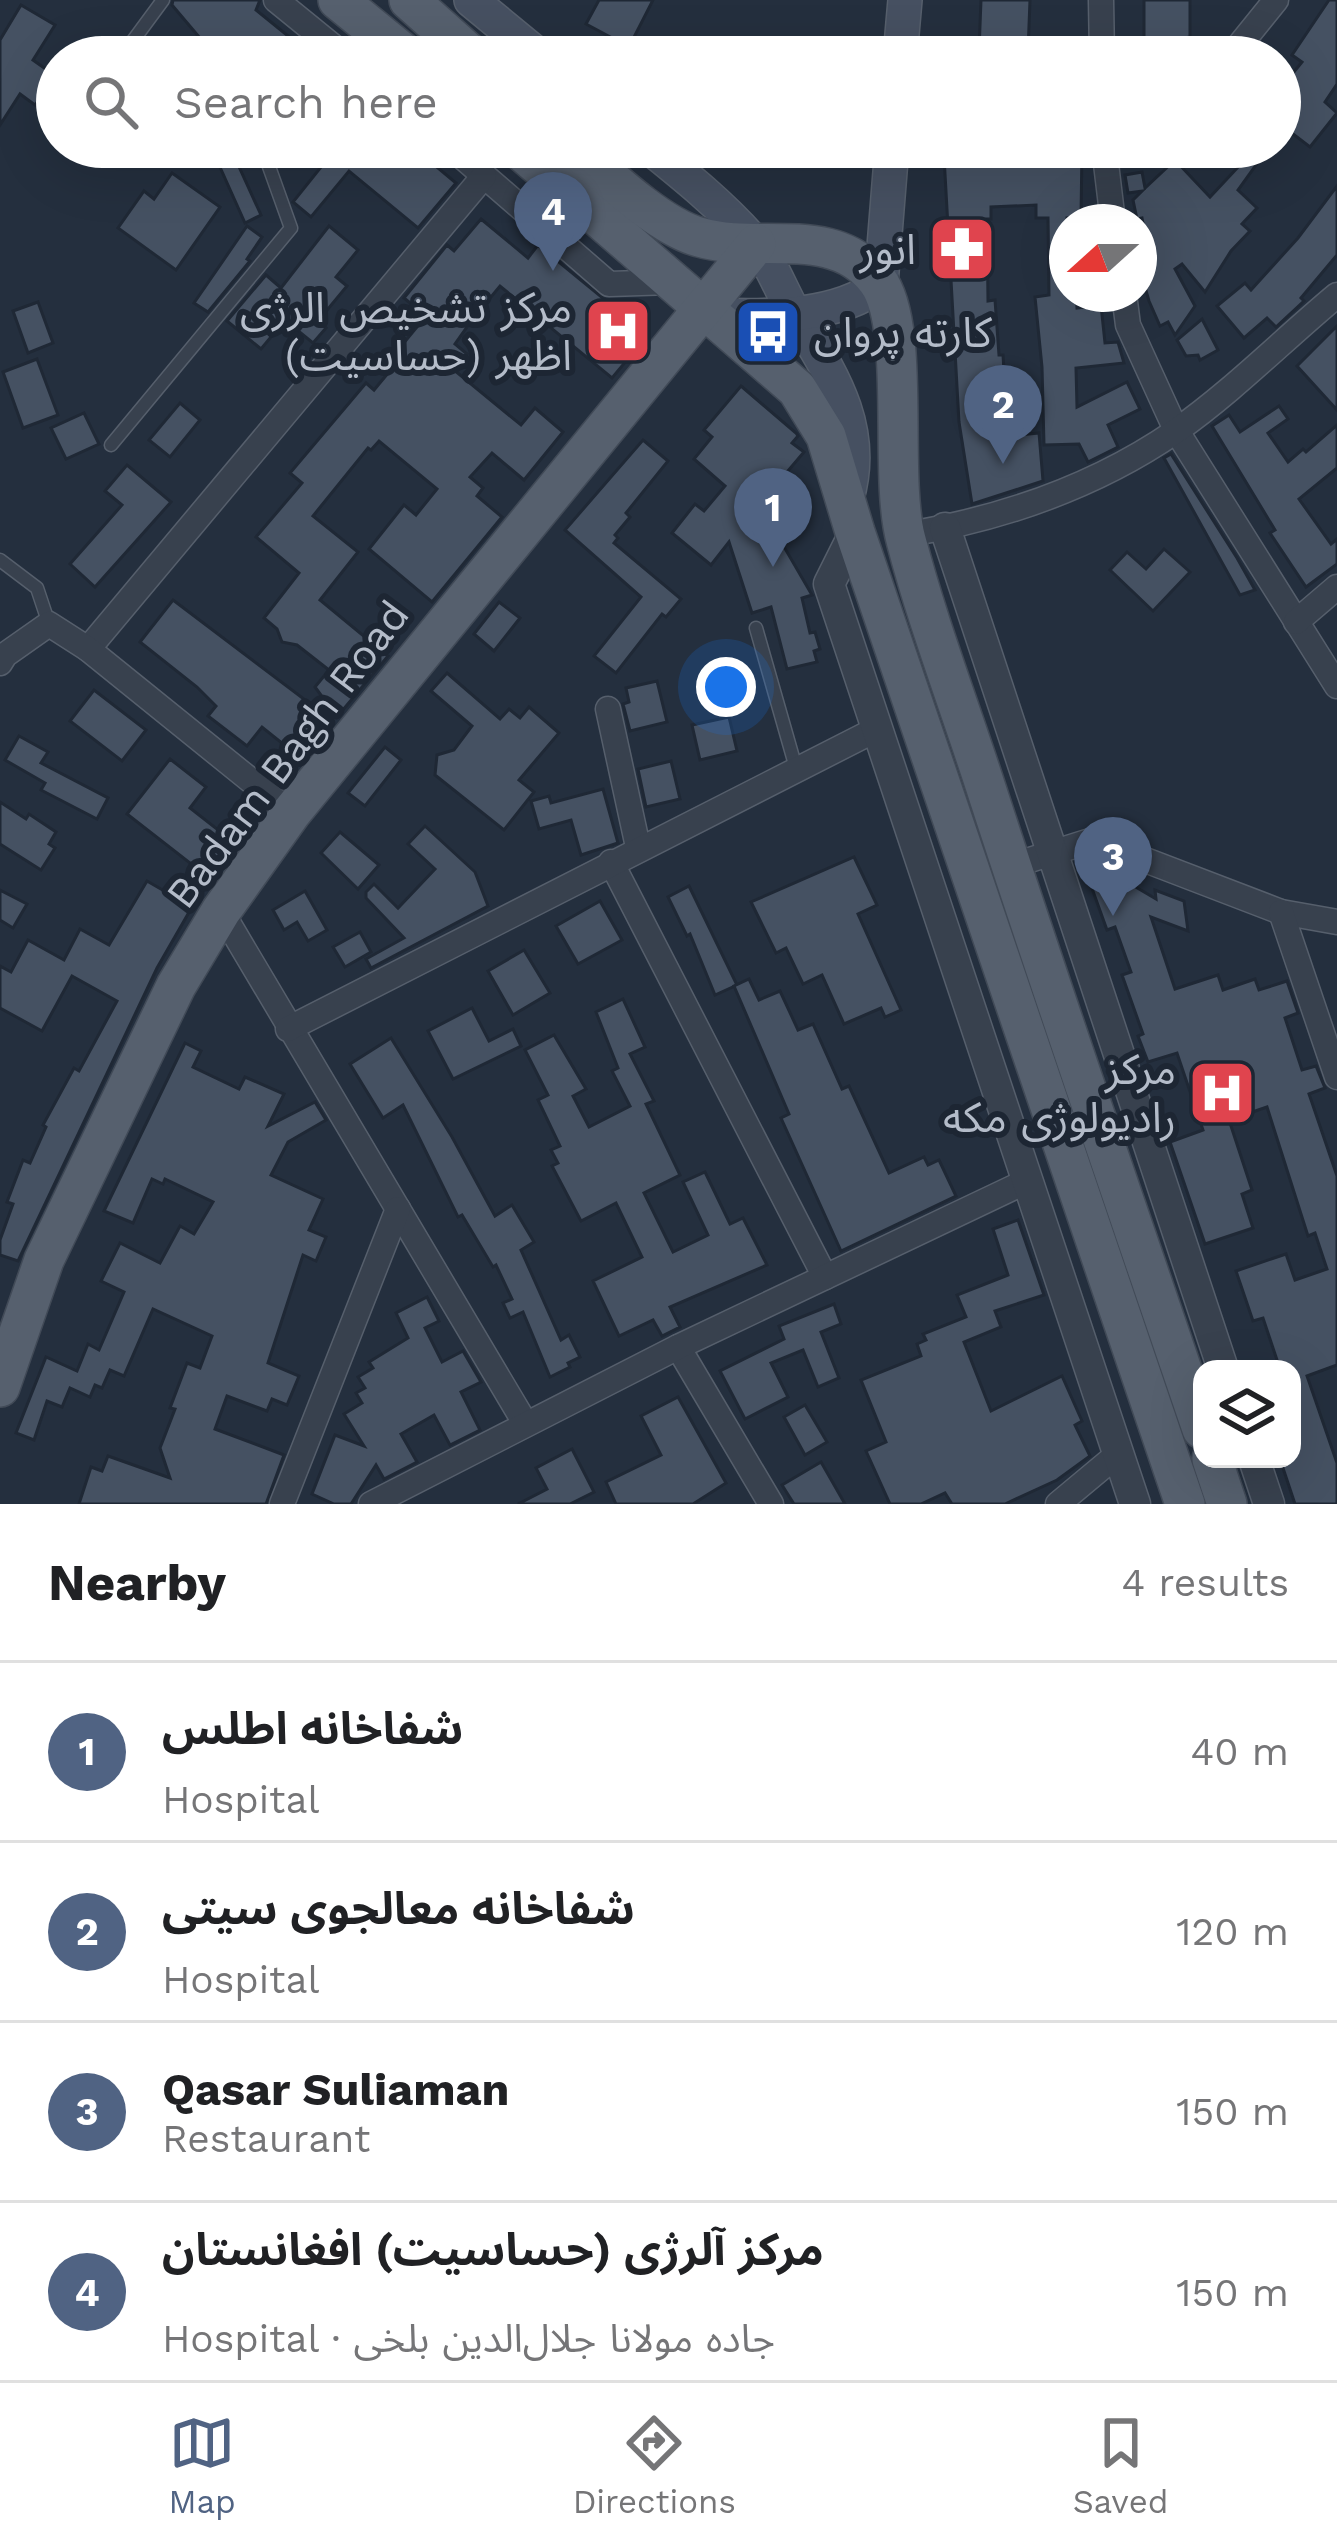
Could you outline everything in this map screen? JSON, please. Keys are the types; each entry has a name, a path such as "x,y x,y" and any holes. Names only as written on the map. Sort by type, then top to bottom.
{"main road":[{"path":"338,0 353,36"},
{"path":"409,0 449,36"},
{"path":"471,0 515,36"},
{"path":"901,36 904,0"},
{"path":"542,168 797,389 826,436 1185,1504"},
{"path":"600,168 666,221 699,237 819,245 858,258 881,284"},
{"path":"674,168 756,244 827,361 845,404 854,472 850,517"},
{"path":"890,168 881,284 895,326 896,455 904,536 1193,1402"},
{"name":"Badam Bagh Road","path":"0,1387 44,1260 176,986 220,911 291,813 710,312 756,244"},
{"path":"710,312 794,312 846,304 881,284"},
{"path":"1215,1468 1227,1504"}],"street":[{"path":"276,0 338,36"},
{"path":"1101,0 1102,36"},
{"path":"1247,36 1276,0"},
{"path":"475,168 609,284 675,282"},
{"path":"1112,168 1112,204"},
{"path":"88,649 484,176"},
{"path":"904,536 999,514 1091,481 1176,430 1337,295"},
{"path":"1126,312 1176,430 1337,686"},
{"path":"850,517 830,584 1135,1504"},
{"path":"945,528 1220,1360"},
{"path":"1297,622 1337,587"},
{"path":"0,663 50,624 88,649 291,813"},
{"path":"608,709 638,848"},
{"path":"288,1028 877,729"},
{"path":"1011,866 1093,840 1280,912 1337,922"},
{"path":"611,862 825,1276"},
{"path":"220,911 525,1423"},
{"path":"1280,912 1337,1077"},
{"path":"371,1504 678,1347 1025,1182"},
{"path":"282,1504 398,1209"},
{"path":"678,1347 771,1504"},
{"path":"1058,1504 1118,1454"},
{"path":"1257,1468 1269,1504"}],"lane":[{"path":"137,36 163,0"},
{"path":"111,445 291,228 270,168"},
{"path":"0,560 37,588 50,624"},
{"path":"756,628 796,768"}],"building":[{"path":"173,0 260,0 256,10 288,36 198,36 172,5"},
{"path":"599,0 653,0 635,36 608,36 586,24"},
{"path":"981,0 1030,0 1029,36 980,36"},
{"path":"1144,0 1190,0 1190,36 1144,36"},
{"path":"1329,0 1337,0 1337,84 1325,102 1337,113 1310,147 1301,140 1301,42"},
{"path":"21,5 55,25 48,36 36,36 36,104 20,94 0,125 0,40"},
{"path":"220,168 240,168 261,215 245,223"},
{"path":"320,168 438,168 456,183 418,228 349,171 311,217 293,202"},
{"path":"945,168 1082,168 1081,204 1049,204 1049,295 1048,218 1036,218 1036,205 991,207 991,219 987,219 988,301 995,300 1008,436 1039,433 1043,481 972,504 959,422"},
{"path":"1166,168 1183,168 1210,197 1237,168 1254,168 1238,190 1257,208 1242,224 1250,231 1205,292 1182,264 1175,269 1195,306 1175,335 1168,322 1160,326 1154,312 1157,204 1134,204 1142,191 1128,193 1125,175 1142,172 1145,188"},
{"path":"172,173 220,207 176,270 118,228 144,191 154,199"},
{"path":"1337,186 1337,255 1301,298 1304,301 1276,327 1267,318 1244,338 1217,306 1245,283 1251,290"},
{"path":"481,219 528,258 538,245 648,335 612,378 500,286 472,320 455,344 467,354 454,370 521,425 535,408 563,432 524,480 492,453 470,477 483,488 477,496 502,517 432,602 369,549 404,505 416,515 437,489 379,441 368,448 313,516 358,552 320,600 388,656 337,717 315,687 329,670 297,645 282,642 277,629 264,618 299,573 256,537 302,483 290,473 366,383 374,390 403,355 398,350 426,316 404,298 447,245 454,251"},
{"path":"247,226 262,237 250,261 208,312 194,303"},
{"path":"329,226 358,250 336,277 347,286 318,321 326,328 313,343 285,320 261,349 227,321 266,275 281,288"},
{"path":"1049,295 1049,312 1102,312 1105,343 1118,342 1124,363 1076,368 1077,407 1127,382 1140,409 1108,425 1118,447 1088,462 1079,444 1044,445 1035,297"},
{"path":"38,302 53,343 28,353 13,311"},
{"path":"1202,319 1218,350 1200,360 1198,355 1186,356 1177,340"},
{"path":"1337,326 1337,410 1297,366"},
{"path":"37,359 58,415 23,428 3,372"},
{"path":"741,386 796,433 792,443 804,452 754,511 783,545 812,595 802,598 810,633 815,632 820,649 814,651 817,662 787,669 771,607 752,613 729,542 711,565 672,533 695,504 704,511 725,486 694,459 712,437 704,430"},
{"path":"180,403 200,420 170,457 149,440"},
{"path":"1279,406 1288,419 1268,433 1288,462 1337,425 1337,468 1299,499 1331,544 1337,539 1337,564 1306,587 1270,533 1275,530 1212,426 1229,415 1240,432"},
{"path":"84,413 99,444 66,459 51,428"},
{"path":"643,440 668,461 626,513 630,517 614,543 681,599 666,617 662,614 616,673 594,656 641,597 565,530"},
{"path":"1171,454 1255,590 1240,595 1164,458"},
{"path":"127,465 171,502 95,587 70,564 122,505 105,491"},
{"path":"1164,549 1190,572 1153,611 1110,570 1127,552 1146,569"},
{"path":"173,600 333,721 303,760 262,727 247,746 208,716 216,706 197,687 140,642"},
{"path":"499,602 520,618 494,651 474,634"},
{"path":"447,673 500,719 509,709 520,718 529,707 559,733 519,780 534,792 504,830 435,775 437,755 454,750 472,726 431,691"},
{"path":"657,681 667,722 630,731 623,704 629,702 626,688"},
{"path":"94,690 146,730 122,761 70,721"},
{"path":"729,717 737,751 700,760 692,725"},
{"path":"19,736 48,752 41,763 108,798 97,819 41,790 45,783 5,760"},
{"path":"385,747 401,760 365,806 348,793"},
{"path":"170,759 206,787 190,808 231,840 204,874 127,814"},
{"path":"671,761 680,799 646,807 638,769"},
{"path":"603,789 618,843 581,855 571,820 539,829 531,801 549,796 551,803"},
{"path":"0,802 56,832 49,844 55,848 41,870 0,844"},
{"path":"425,826 475,872 488,906 371,968 366,959 404,938 366,898 366,892 374,884 398,908 435,869 408,844"},
{"path":"340,832 379,865 358,889 321,853"},
{"path":"854,857 877,905 858,914 901,1010 885,1017 881,1008 844,1024 822,975 803,984 786,948 776,953 751,902"},
{"path":"1085,869 1117,876 1156,899 1155,890 1184,901 1188,931 1151,917 1175,989 1218,975 1223,990 1255,979 1259,990 1287,981 1298,1013 1285,1018 1302,1070 1316,1066 1325,1088 1309,1094 1337,1176 1337,1365 1307,1376 1337,1463 1337,1504 1295,1504 1283,1468 1301,1468 1301,1360 1277,1360 1263,1318 1253,1321 1236,1271 1286,1254 1295,1280 1327,1269 1315,1233 1308,1236 1267,1107 1229,1120 1252,1190 1242,1194 1253,1228 1205,1244 1170,1142 1203,1130 1177,1053 1148,1062 1122,975 1131,972 1115,927 1107,930"},
{"path":"147,881 192,907 157,968 18,1261 0,1255 0,1240 13,1204 7,1202 23,1160 30,1163 43,1125 117,1001 72,976 42,1031 0,1008 0,966 11,972 28,940 64,960 80,929 109,945"},
{"path":"689,886 737,985 715,995 690,934 687,936 668,897"},
{"path":"0,890 27,904 13,928 0,920"},
{"path":"305,891 327,930 308,941 297,922 284,930 273,910"},
{"path":"600,901 622,940 578,964 556,926"},
{"path":"360,932 371,952 345,967 333,947"},
{"path":"524,950 550,993 513,1015 488,971"},
{"path":"749,979 759,1000 780,991 798,1030 813,1024 842,1089 849,1086 889,1173 924,1157 928,1165 939,1160 956,1196 841,1251 781,1118 789,1114 734,986"},
{"path":"623,999 645,1047 630,1054 654,1101 646,1104 680,1175 644,1193 673,1252 708,1235 683,1182 705,1172 730,1224 743,1218 767,1265 670,1307 680,1327 662,1336 653,1320 619,1336 593,1281 642,1257 616,1203 581,1221 552,1166 558,1163 551,1150 560,1146 538,1100 548,1095 525,1050 554,1035 586,1089 573,1096 589,1127 630,1106 612,1071 618,1068 596,1012"},
{"path":"472,1008 489,1041 513,1029 521,1046 453,1079 428,1031"},
{"path":"391,1038 495,1216 512,1205 534,1242 521,1250 561,1340 569,1335 580,1357 568,1363 570,1367 550,1377 523,1312 510,1318 503,1303 512,1299 496,1265 493,1267 462,1215 458,1217 403,1105 383,1118 350,1064"},
{"path":"185,1043 201,1051 193,1067 239,1089 245,1077 284,1094 268,1126 315,1102 326,1120 288,1142 271,1175 323,1199 309,1230 326,1237 316,1261 303,1255 268,1363 299,1376 287,1405 272,1399 267,1411 227,1396 215,1429 284,1455 266,1504 79,1504 91,1467 102,1471 108,1456 170,1478 160,1448 175,1409 170,1408 187,1363 200,1368 212,1336 153,1309 124,1376 110,1370 102,1388 95,1385 90,1397 70,1388 62,1407 47,1401 34,1440 16,1433 46,1357 77,1371 88,1344 99,1350 124,1292 101,1281 120,1243 160,1263 180,1226 194,1234 213,1202 165,1179 163,1184 152,1179 133,1223 104,1211"},
{"path":"1018,1220 1044,1295 995,1311 1001,1327 964,1342 991,1411 1062,1376 1082,1421 1075,1425 1090,1456 1057,1480 1005,1504 952,1504 945,1493 921,1504 890,1504 866,1451 886,1442 861,1380 921,1356 917,1344 926,1340 923,1334 966,1317 957,1295 1008,1275 993,1229"},
{"path":"427,1297 439,1321 425,1328 442,1362 463,1351 481,1382 461,1392 480,1430 450,1445 434,1415 401,1434 417,1462 384,1479 376,1465 351,1504 334,1504 312,1494 335,1435 364,1446 344,1414 362,1403 356,1393 365,1388 358,1377 373,1368 369,1362 408,1338 396,1313"},
{"path":"834,1304 841,1324 821,1332 839,1378 818,1387 803,1350 771,1363 788,1397 745,1419 720,1371 784,1339 779,1326"},
{"path":"678,1397 726,1483 693,1504 616,1504 606,1482 661,1455 641,1416"},
{"path":"805,1405 827,1442 805,1455 784,1417"},
{"path":"572,1449 594,1492 570,1504 518,1504 547,1489 536,1468"},
{"path":"821,1462 845,1504 794,1504 782,1485"}],"place":[{"name":"انور","path":"962,249"},
{"name":"مرکز آلرژی (حساسیت) افغانستان","path":"553,271"},
{"name":"مرکز تشخیص الرژی (حساسیت) اظهر","path":"618,331"},
{"name":"کارته پروان","path":"768,332"},
{"name":"شفاخانه معالجوی سیتی","path":"1003,464"},
{"name":"شفاخانه اطلس","path":"773,567"},
{"name":"Qasar Suliaman","path":"1113,916"},
{"name":"مرکز رادیولوژی مکه","path":"1222,1093"}]}
